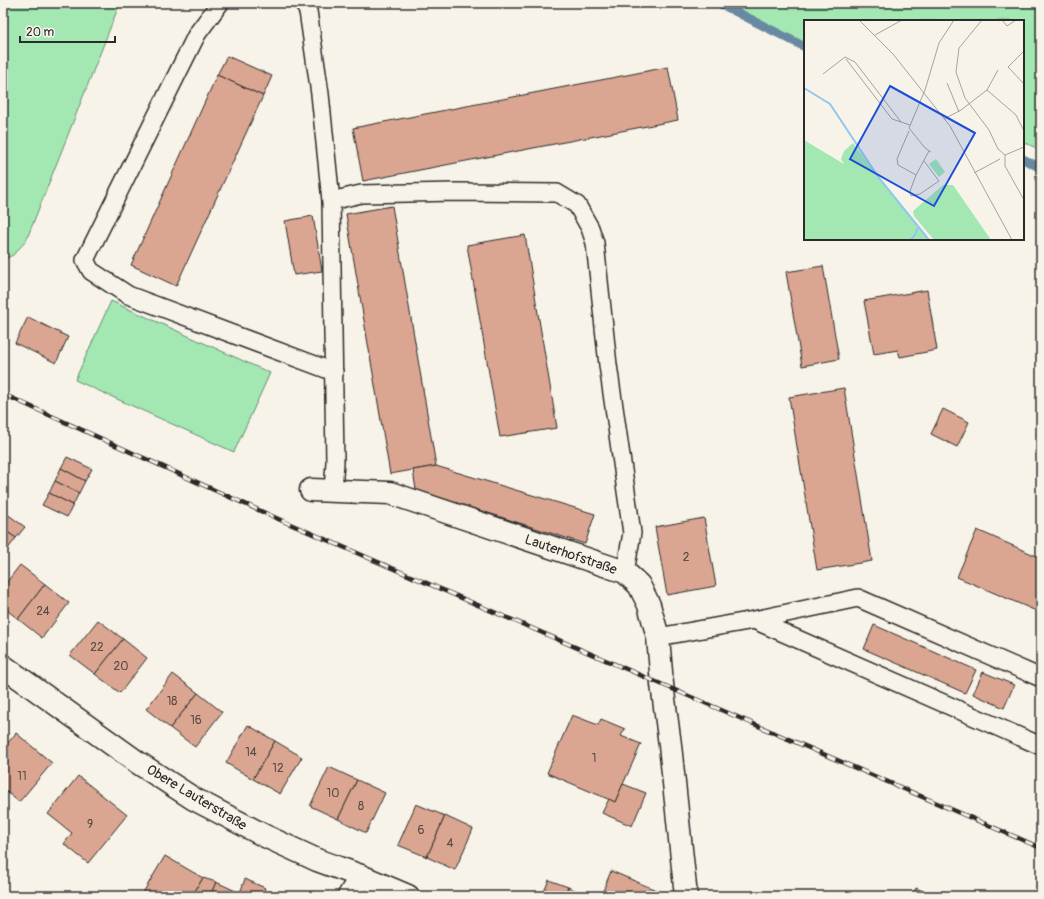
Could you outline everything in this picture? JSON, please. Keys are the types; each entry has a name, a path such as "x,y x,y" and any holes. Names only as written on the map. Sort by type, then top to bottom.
{"street":[{"name":"Lauterhofstraße","path":"310,490 390,493 625,572 639,585 649,605 658,637 686,896"},
{"name":"Obere Lauterstraße","path":"3,666 137,762 194,799 265,836 317,860 361,876 408,896"},
{"path":"349,896 361,876"}],"lane":[{"path":"220,3 197,34 85,260 91,271 128,295 334,372"},
{"path":"303,3 310,18 320,94 331,202 335,462 333,491"},
{"path":"331,202 361,194 557,192 577,206 590,228 595,243 608,365 632,533 625,572"},
{"path":"658,637 754,620 858,598 1041,678"},
{"path":"754,620 1041,746"}],"green space":[{"path":"3,3 120,3 26,241 13,255 3,260"},
{"path":"711,3 1041,3 1041,150 1024,142 1024,20 804,20 804,45"},
{"path":"111,301 270,373 234,452 75,380"}],"building":[{"path":"227,56 272,76 263,96 217,75"},
{"path":"668,67 678,120 363,181 353,128"},
{"path":"217,75 263,96 176,286 131,265"},
{"path":"392,206 436,466 390,474 346,214"},
{"path":"313,216 322,271 294,275 285,221"},
{"path":"525,235 557,428 500,437 467,245"},
{"path":"823,266 839,359 802,366 786,272"},
{"path":"927,290 937,350 900,357 898,350 874,354 864,301"},
{"path":"28,317 68,337 56,363 15,343"},
{"path":"844,388 872,561 817,570 789,397"},
{"path":"943,409 969,422 957,447 931,434"},
{"path":"67,457 92,469 85,481 61,468"},
{"path":"436,466 595,514 585,544 416,490 413,470"},
{"path":"61,468 85,481 79,493 55,481"},
{"path":"55,481 79,493 73,505 49,493"},
{"path":"49,493 73,505 67,517 42,505"},
{"path":"3,511 25,527 16,538 3,529"},
{"path":"704,518 716,586 667,595 655,527"},
{"path":"3,529 16,538 7,550 3,547"},
{"path":"977,530 1041,558 1041,613 957,577"},
{"path":"20,565 45,584 18,619 3,607 3,587"},
{"path":"45,584 69,603 42,638 18,619"},
{"path":"98,620 123,639 95,674 70,655"},
{"path":"874,625 976,670 965,693 864,649"},
{"path":"123,639 147,658 120,693 95,674"},
{"path":"983,672 1014,685 1004,708 973,694"},
{"path":"173,674 198,693 170,728 146,709"},
{"path":"198,693 222,712 195,747 170,728"},
{"path":"572,715 598,725 601,719 625,729 621,736 641,744 615,802 547,773"},
{"path":"248,725 275,741 253,779 226,763"},
{"path":"16,733 52,763 19,802 3,789 3,749"},
{"path":"275,741 302,757 280,794 253,779"},
{"path":"329,767 357,780 338,819 310,806"},
{"path":"78,776 127,815 88,863 64,844 72,833 48,814"},
{"path":"357,780 385,793 366,833 338,819"},
{"path":"623,784 646,793 632,826 602,813 609,799 615,802"},
{"path":"416,804 445,816 427,857 398,845"},
{"path":"445,816 473,829 455,870 427,857"},
{"path":"165,856 203,878 192,896 141,896"},
{"path":"611,871 668,895 668,896 601,896"},
{"path":"203,878 216,882 210,896 192,896"},
{"path":"245,879 265,888 262,896 210,896 216,882 240,893"},
{"path":"549,880 568,887 564,896 542,896"},
{"path":"568,887 588,896 564,896"},
{"path":"916,888 935,896 912,896"}],"waterway":[{"path":"719,3 804,46"},
{"path":"1024,160 1041,168"}],"railway":[{"path":"3,394 276,518 1041,848"}]}
